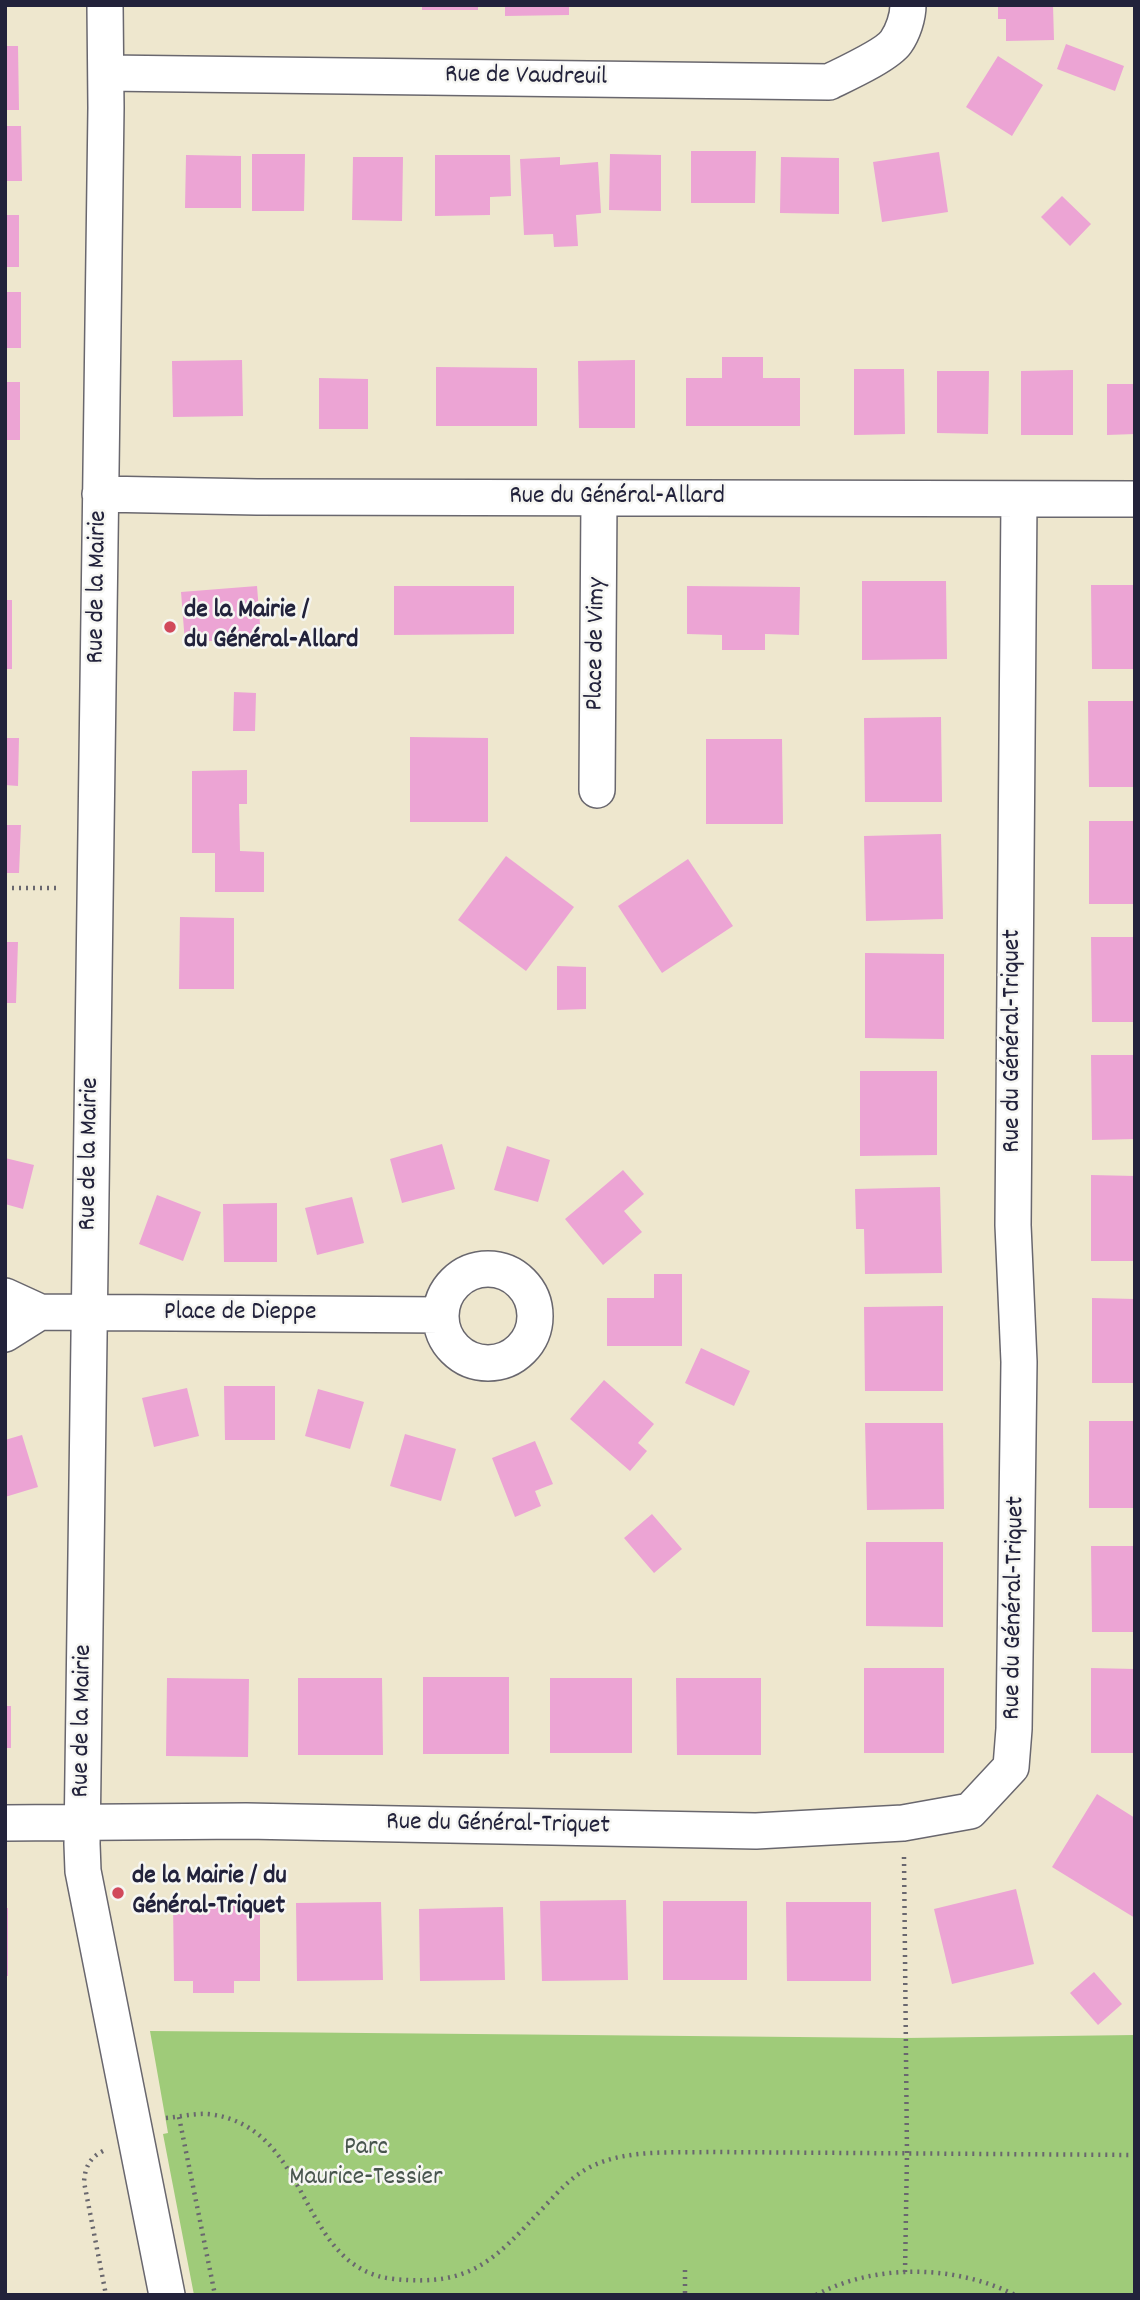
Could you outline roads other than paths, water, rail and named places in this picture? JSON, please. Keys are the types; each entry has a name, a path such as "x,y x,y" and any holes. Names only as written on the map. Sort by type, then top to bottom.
{"street":[{"name":"Rue de la Mairie","path":"105,5 83,1871 167,2295"},
{"name":"Rue de Vaudreuil","path":"106,74 830,82 896,43 908,15 908,5"},
{"name":"Rue du Général-Allard","path":"100,494 1135,499"},
{"name":"Place de Vimy","path":"597,790 599,498"},
{"name":"Rue du Général-Triquet","path":"5,1823 246,1821 756,1831 903,1823 970,1811 1011,1767 1014,1729 1019,1362 1013,1225 1019,499"},
{"name":"Place de Dieppe","path":"5,1296 40,1312 440,1315"},
{"path":"5,1334 40,1312"}],"place":[{"name":"de la Mairie / du Général-Allard","path":"170,627"},
{"name":"de la Mairie / du Général-Triquet","path":"118,1893"}],"park label":[{"name":"Parc Maurice-Tessier","path":"366,2164"}]}
